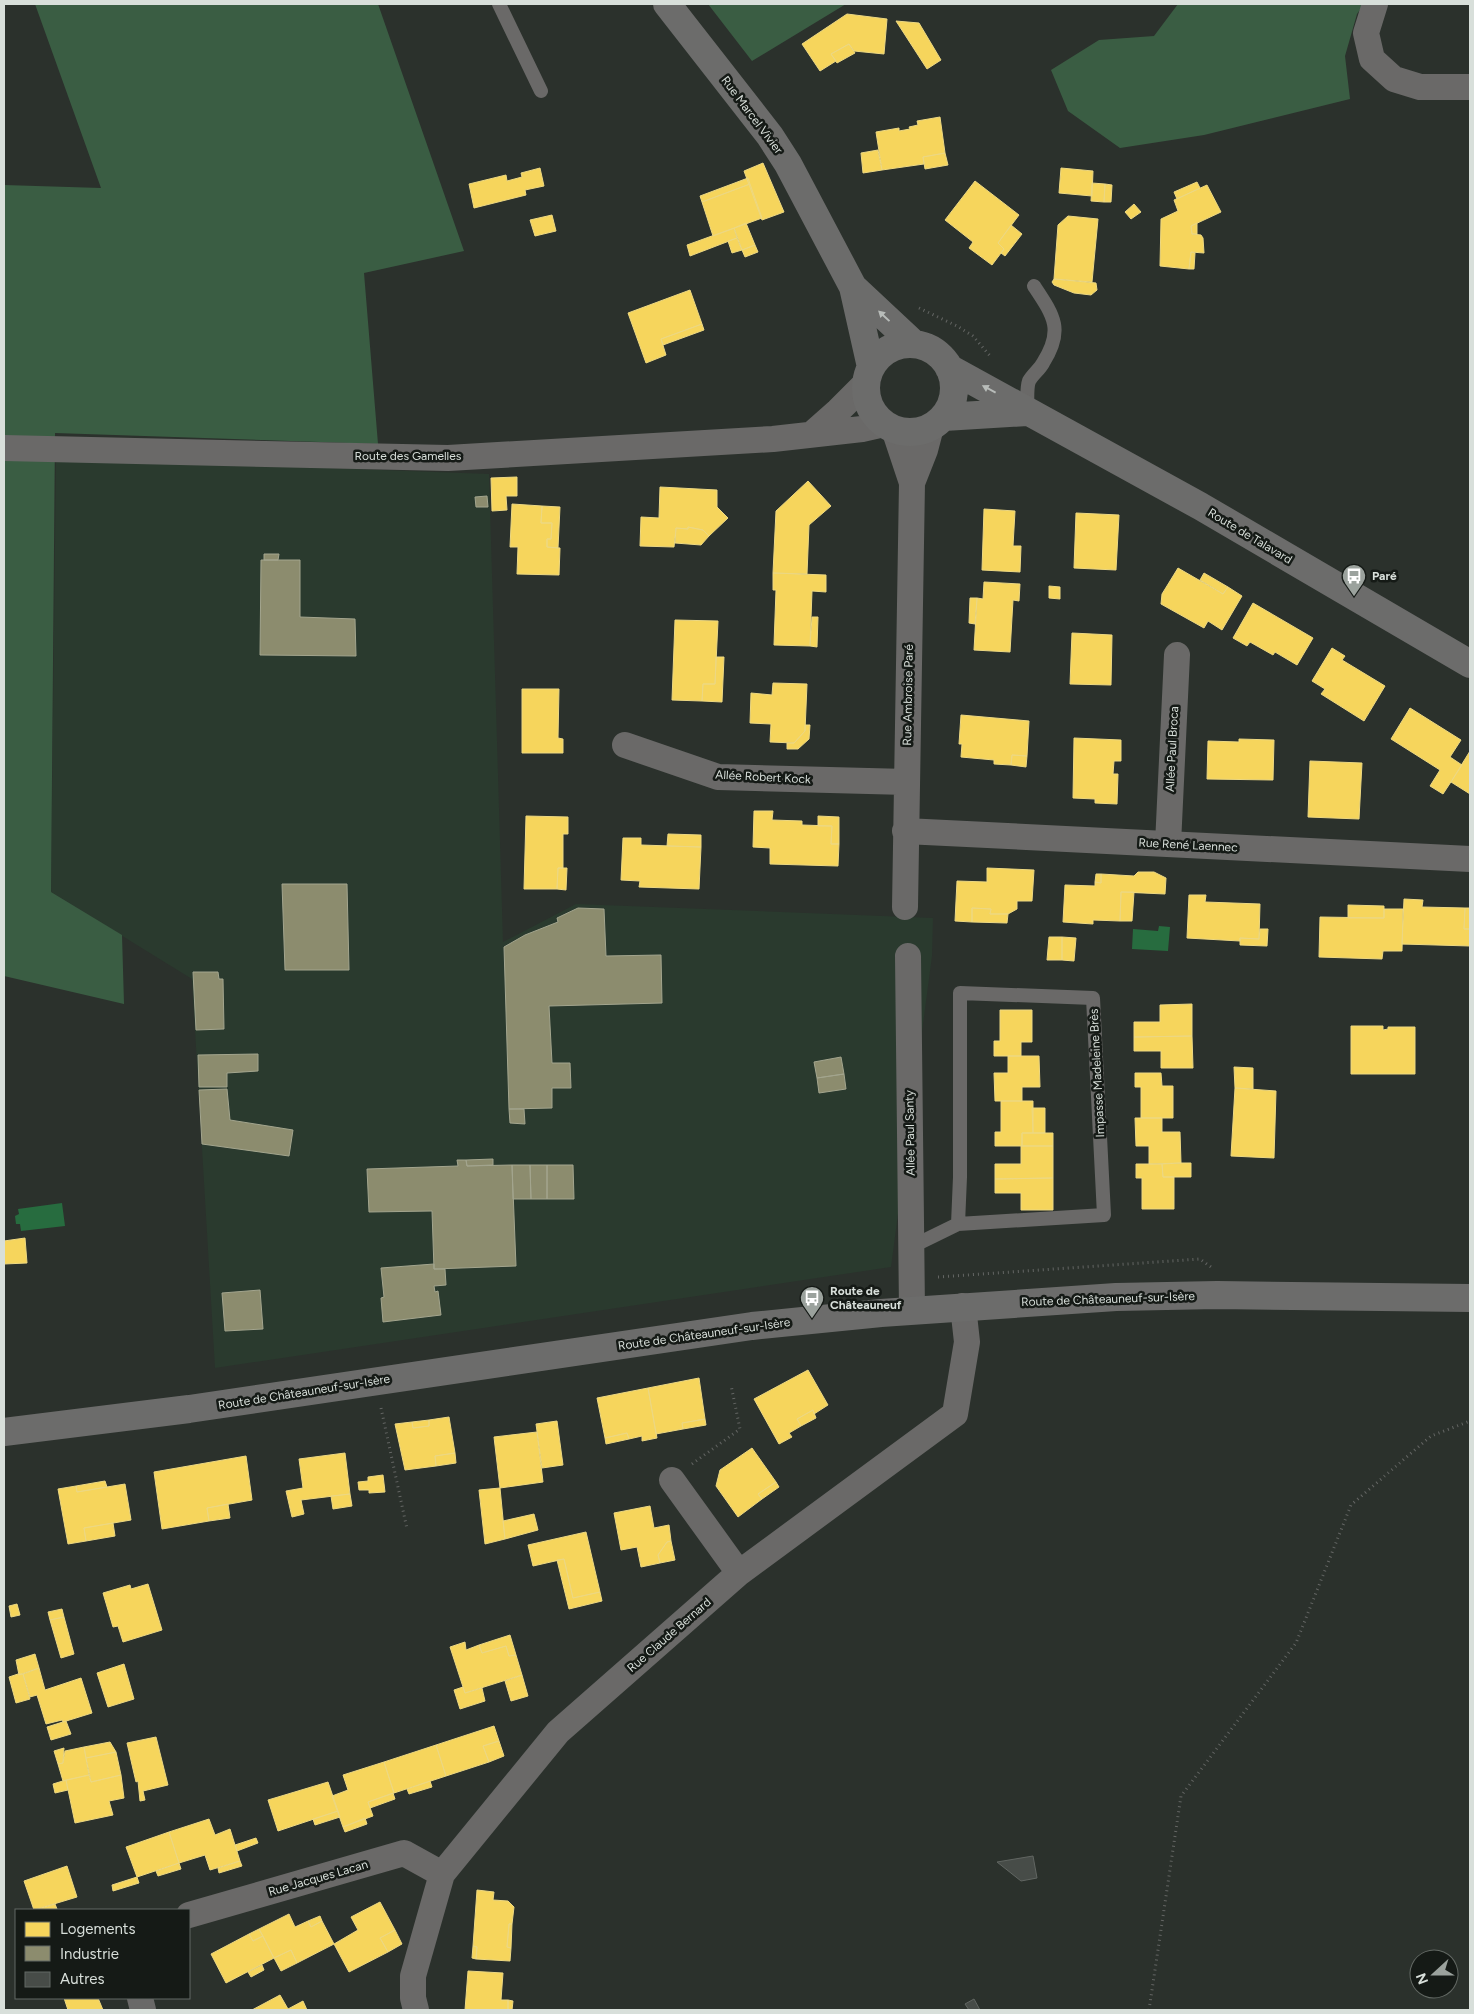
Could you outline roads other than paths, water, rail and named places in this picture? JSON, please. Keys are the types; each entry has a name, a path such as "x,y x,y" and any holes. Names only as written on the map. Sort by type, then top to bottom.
{"main road":[{"name":"Rue Marcel Vivier","path":"667,4 770,136 788,164 853,287 869,375"},
{"name":"Rue Marcel Vivier","path":"853,287 914,344"},
{"path":"938,422 952,402 954,384 949,368 935,352 914,344 898,346 882,354 869,375 868,398 874,412 889,426 906,432 919,432 938,422 1028,412"},
{"name":"Route de Talavard","path":"949,368 1200,506 1470,664"},
{"name":"Route de Châteauneuf-sur-Isère","path":"4,1432 180,1411 752,1326 912,1310 1116,1298 1208,1295 1470,1298"}],"street":[{"path":"1375,4 1366,33 1372,58 1394,79 1420,87 1470,87"},
{"path":"812,434 838,411 869,375"},
{"name":"Rue Ambroise Paré","path":"905,907 912,483 938,422"},
{"name":"Rue Ambroise Paré","path":"889,426 912,483"},
{"name":"Route des Gamelles","path":"4,448 448,458 773,440 889,426"},
{"name":"Allée Paul Broca","path":"1168,844 1177,655"},
{"name":"Allée Robert Kock","path":"625,744 718,777 907,782"},
{"name":"Rue René Laennec","path":"905,831 1470,859"},
{"name":"Allée Paul Santy","path":"908,956 912,1310"},
{"name":"Rue Claude Bernard","path":"416,2010 413,1998 413,1976 442,1874 558,1732 739,1573 955,1414 967,1342 963,1306"},
{"path":"672,1480 739,1573"},
{"name":"Rue Jacques Lacan","path":"190,1915 404,1853 442,1874"}],"lane":[{"path":"499,4 541,92"},
{"path":"1028,412 1029,381 1042,365 1052,348 1056,334 1048,308 1034,286"},
{"name":"Impasse Madeleine Brès","path":"911,1247 958,1224 1104,1215 1094,998 960,993 960,1177 958,1224"}],"place":[{"name":"Paré","path":"1354,597"},
{"name":"Route de Châteauneuf","path":"812,1319"}]}
